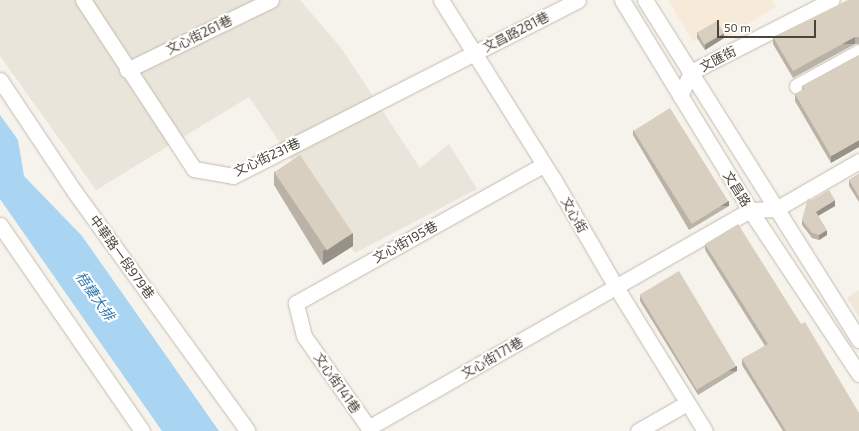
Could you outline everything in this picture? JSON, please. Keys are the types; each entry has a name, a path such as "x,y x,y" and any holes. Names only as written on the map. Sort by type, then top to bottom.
{"street":[{"name":"文心街231巷","path":"83,0 126,70 194,169 233,176 474,54"},
{"name":"文心街261巷","path":"126,70 271,0"},
{"name":"文心街","path":"441,0 705,431"},
{"name":"文昌路281巷","path":"474,54 578,0"},
{"name":"文昌路","path":"622,0 750,210 859,374"},
{"name":"文昌路","path":"645,0 859,340"},
{"name":"文匯街","path":"680,96 691,72 832,0"},
{"path":"797,86 859,52"},
{"name":"中華路一段979巷","path":"0,80 74,191 248,431"},
{"path":"750,210 776,209 859,162"},
{"name":"文心街195巷","path":"304,336 296,303 543,165"},
{"name":"文心街171巷","path":"369,429 750,210"},
{"path":"0,225 142,431"},
{"name":"文心街141巷","path":"304,336 369,429"},
{"path":"638,431 687,403"}],"shaded area":[{"path":"0,0 300,0 342,49 420,168 449,144 477,189 355,253 249,97 96,190 0,56"},
{"path":"668,0 771,0 776,7 724,38 717,28 693,42"},
{"path":"859,290 859,318 847,298"}],"water":[{"name":"梧棲大排","path":"0,115 18,140 24,176 82,236 219,431 162,431 0,199"}],"building":[{"path":"848,0 859,0 859,37 855,37 793,71 773,37"},
{"path":"717,21 724,33 704,45 697,32"},
{"path":"859,55 859,140 831,156 795,94 804,89 802,86"},
{"path":"670,108 728,201 692,224 634,131"},
{"path":"300,155 353,233 327,250 274,172"},
{"path":"859,174 859,197 849,180"},
{"path":"829,190 835,200 816,212 827,230 819,235 812,233 802,220 808,198 810,201"},
{"path":"738,224 801,324 805,322 859,413 859,431 786,431 742,359 768,344 705,244"},
{"path":"679,271 736,366 697,390 640,295"}]}
